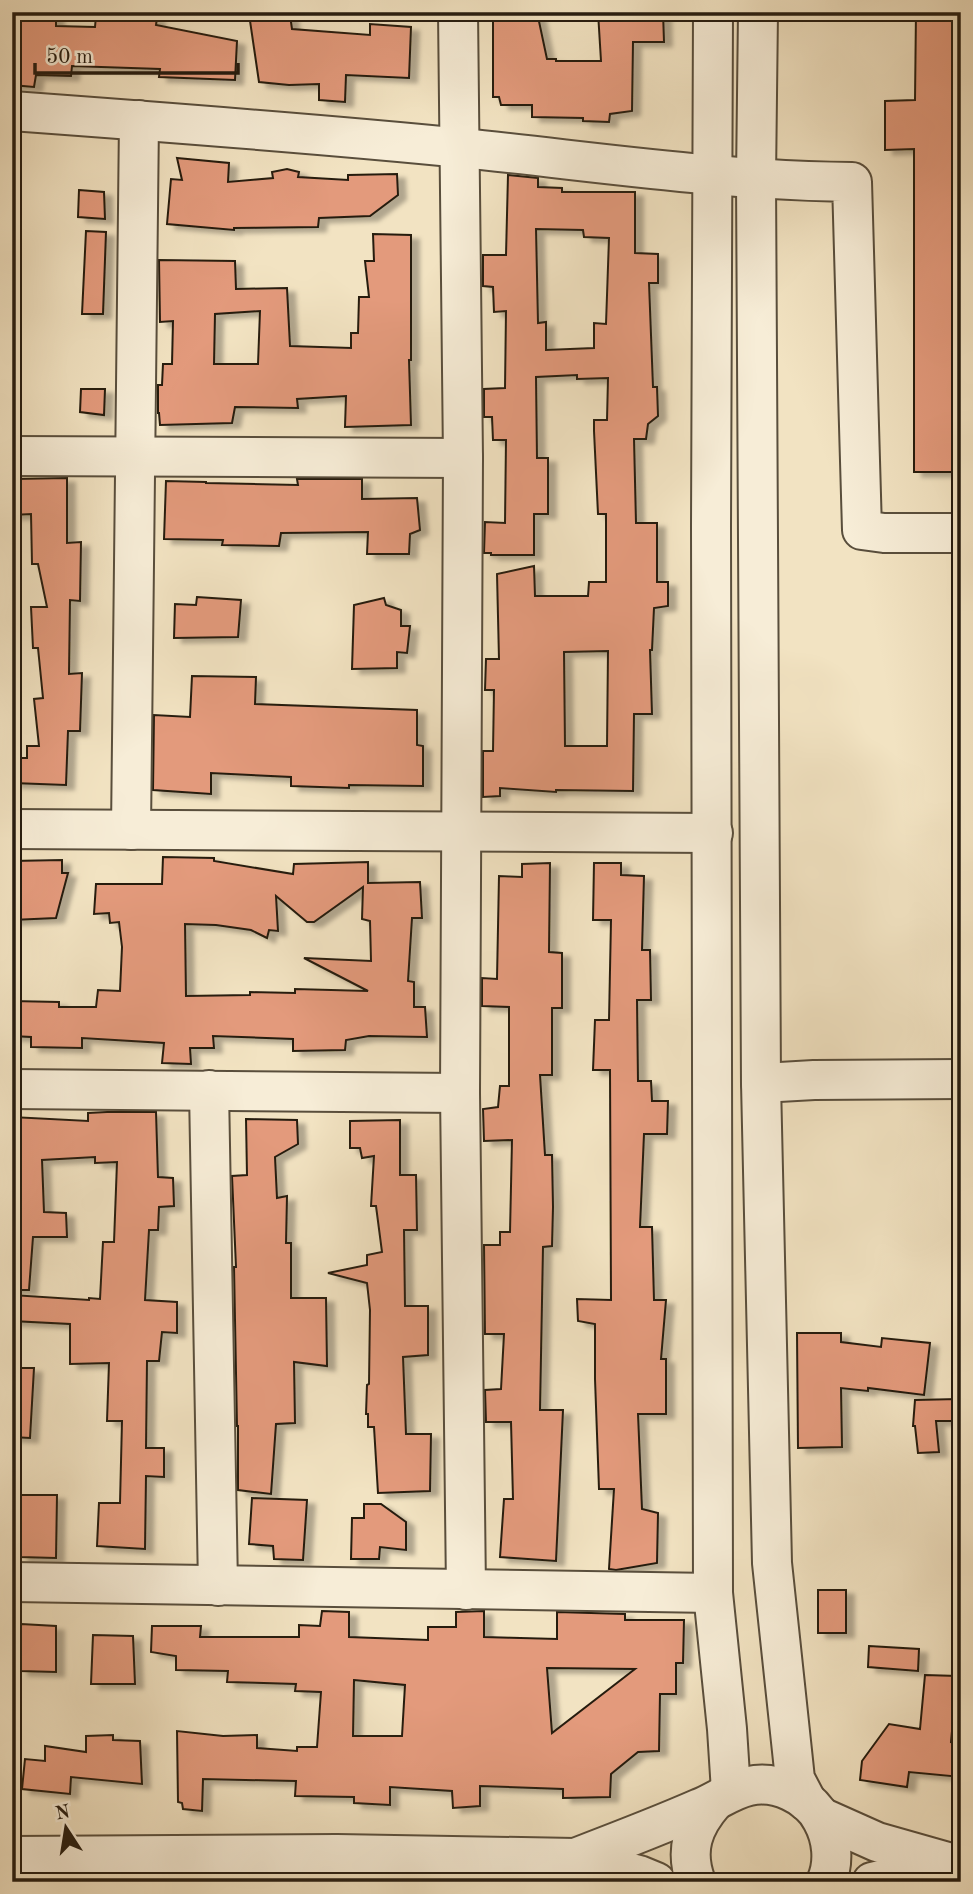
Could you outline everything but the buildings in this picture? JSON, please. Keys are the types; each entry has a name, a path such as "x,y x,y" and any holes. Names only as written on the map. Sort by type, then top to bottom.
{"street":[{"path":"458,12 463,458 460,1093 466,1590"},
{"path":"696,1882 690,1853 693,1834 701,1816 723,1797 727,1729 713,1593 713,12"},
{"path":"758,12 756,178 761,1083 772,1563 794,1779 829,1837 832,1857 826,1882"},
{"path":"12,111 459,148 756,178 852,182 862,530 884,533 961,533"},
{"path":"131,830 139,120"},
{"path":"12,456 463,458"},
{"path":"12,829 713,833"},
{"path":"761,1083 961,1079"},
{"path":"12,1089 460,1093"},
{"path":"209,1090 218,1586"},
{"path":"12,1583 713,1593"},
{"path":"575,1858 644,1832 750,1786 770,1785 789,1790 814,1810 877,1842 956,1863"},
{"path":"12,1856 337,1854 575,1858 656,1882"},
{"path":"872,1882 956,1863"}]}
